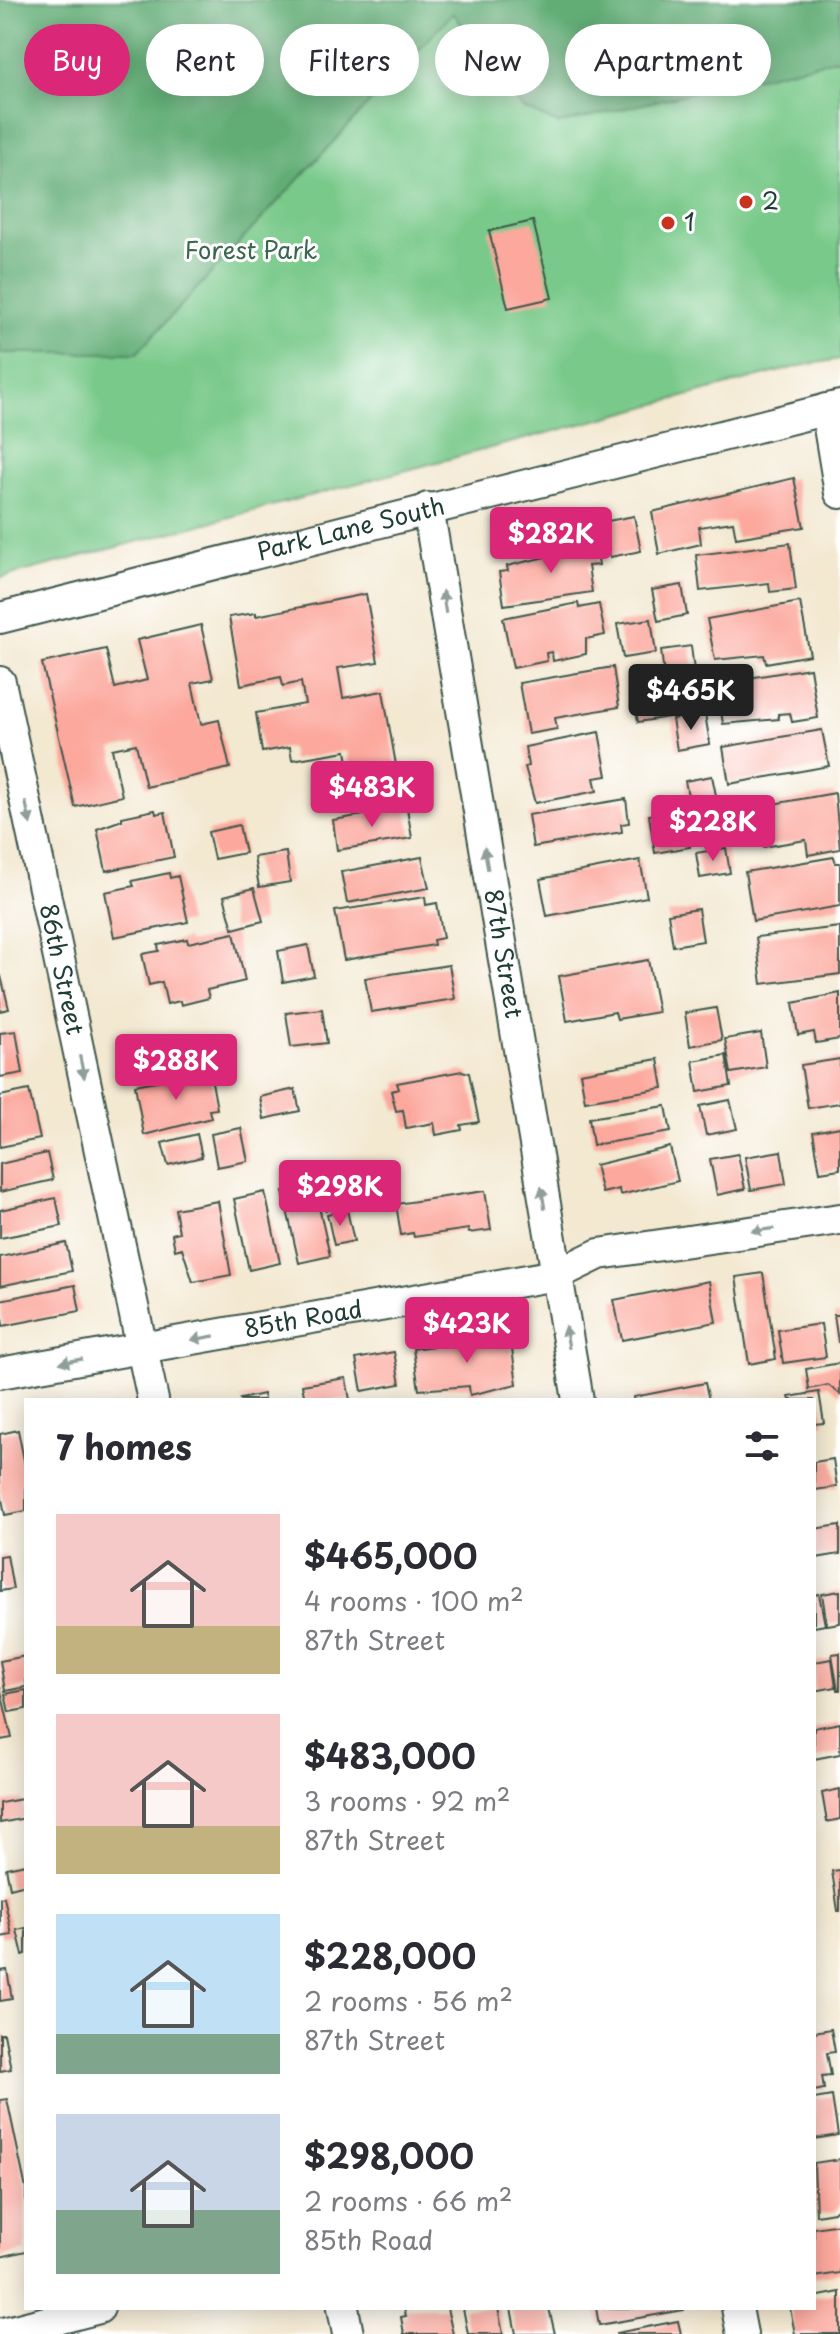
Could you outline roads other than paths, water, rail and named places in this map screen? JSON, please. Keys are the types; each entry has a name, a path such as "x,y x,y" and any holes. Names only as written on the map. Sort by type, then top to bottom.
{"street":[{"path":"833,408 840,493"},
{"name":"Park Lane South","path":"0,618 833,408"},
{"name":"87th Street","path":"428,508 578,1398"},
{"name":"86th Street","path":"0,682 153,1398"},
{"name":"85th Road","path":"0,1373 556,1275 599,1254 840,1219"},
{"path":"0,2334 91,2310"},
{"path":"343,2310 348,2334"},
{"path":"737,2310 742,2334"}],"place":[{"name":"2","path":"746,202"},
{"name":"1","path":"668,223"}],"park label":[{"name":"Forest Park","path":"251,251"}]}
